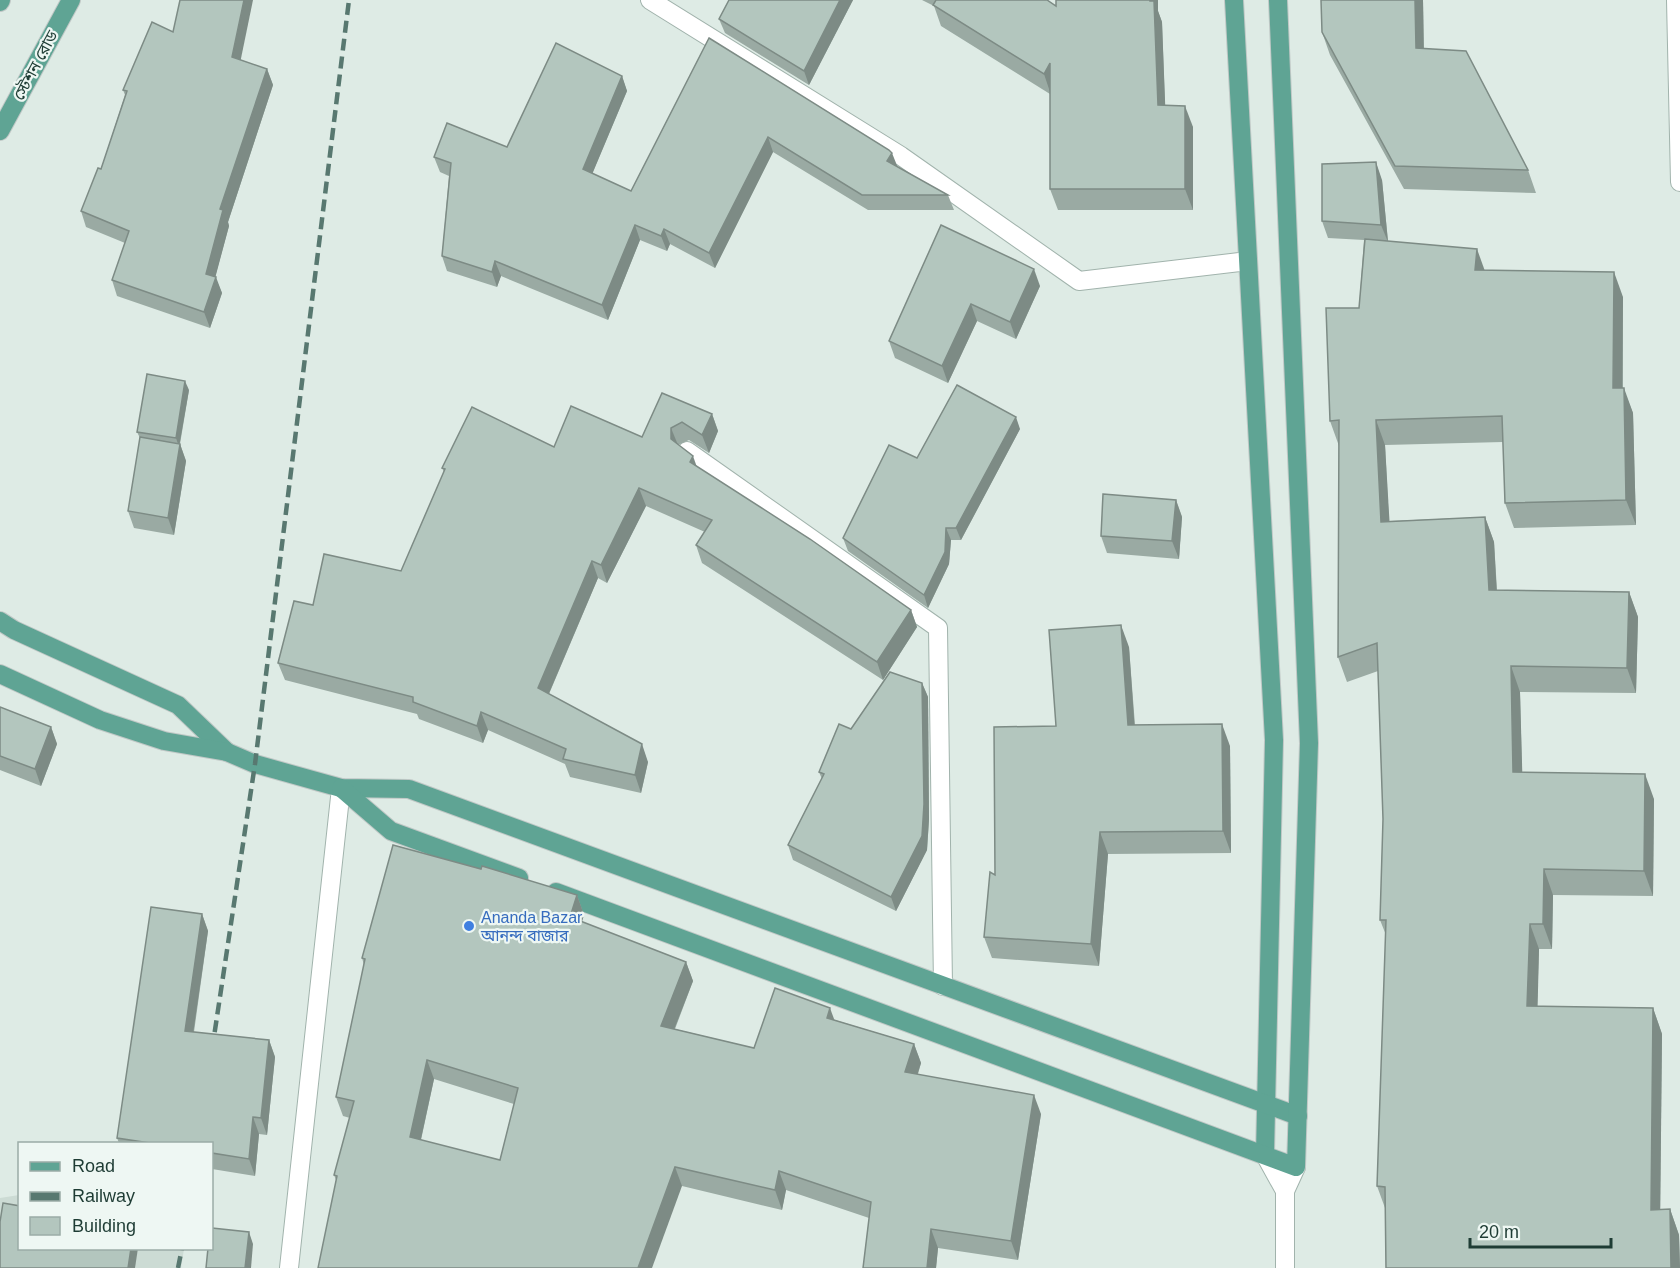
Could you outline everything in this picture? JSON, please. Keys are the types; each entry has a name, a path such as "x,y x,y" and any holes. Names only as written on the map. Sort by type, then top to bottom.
{"main road":[{"name":"স্টেশন রোড","path":"0,131 71,0"},
{"path":"1234,0 1274,740 1264,1155"},
{"path":"341,788 391,831 1296,1167 1309,743 1278,0"},
{"path":"0,621 14,630 178,705 227,752"},
{"path":"0,674 100,720 164,741 227,752 255,764 341,788 409,789 1298,1116"}],"street":[{"path":"650,0 901,156 1079,281 1248,261"},
{"path":"1676,0 1680,182"},
{"path":"687,451 939,628 943,986"},
{"path":"289,1268 341,788"},
{"path":"1264,1155 1285,1191"},
{"path":"1285,1268 1285,1191 1296,1167"}],"shaded area":[{"path":"18,1195 18,1250 184,1250 181,1268 0,1268 0,1198"}],"building":[{"path":"180,0 244,0 232,57 267,69 220,209 223,210 206,274 216,277 204,312 112,280 129,231 81,211 98,168 101,169 127,91 123,90 152,22 173,32"},
{"path":"729,0 840,0 804,71 719,19"},
{"path":"936,0 1047,0 1056,6 1056,0 1154,1 1158,105 1185,106 1185,189 1050,189 1050,63 1044,74 933,5"},
{"path":"1321,0 1415,0 1416,48 1466,51 1528,170 1395,166 1322,32"},
{"path":"709,38 889,150 892,153 887,161 948,195 862,195 768,137 709,253 664,229 661,236 635,225 602,305 495,261 492,272 442,256 451,163 434,157 447,123 507,147 556,43 622,76 583,169 631,191"},
{"path":"1376,162 1381,225 1322,221 1322,164"},
{"path":"941,225 1034,269 1010,322 971,304 942,366 889,341"},
{"path":"1365,239 1477,249 1475,270 1614,272 1613,388 1624,388 1626,500 1505,503 1502,416 1376,420 1381,522 1485,517 1489,590 1629,592 1627,668 1511,666 1513,772 1645,774 1644,871 1544,869 1543,924 1530,924 1527,1006 1653,1008 1651,1210 1670,1209 1671,1268 1386,1268 1385,1187 1377,1186 1386,920 1380,920 1383,819 1377,643 1338,657 1339,420 1330,421 1326,308 1359,308"},
{"path":"147,374 185,381 176,438 137,432"},
{"path":"957,385 1016,417 956,528 946,528 945,552 924,595 843,538 889,445 917,458"},
{"path":"662,393 712,414 702,435 682,422 671,428 671,439 693,456 690,462 810,539 911,610 877,662 696,545 712,520 639,488 601,565 592,561 538,688 642,744 635,775 563,759 566,749 481,712 477,726 413,702 413,697 278,663 294,601 313,605 324,554 401,571 445,469 442,468 472,407 554,447 571,406 642,437"},
{"path":"140,437 180,444 168,518 128,511"},
{"path":"1103,494 1176,500 1172,541 1101,536"},
{"path":"1121,625 1128,725 1222,724 1223,831 1100,832 1091,944 984,937 990,872 995,875 994,727 1056,726 1049,630"},
{"path":"890,672 922,683 924,804 922,836 891,897 788,845 824,774 819,772 839,724 851,729"},
{"path":"0,707 51,727 35,769 0,756"},
{"path":"393,845 481,869 482,866 577,895 570,917 686,962 661,1026 754,1048 775,988 830,1008 827,1018 914,1044 905,1072 1034,1095 1011,1241 931,1229 927,1268 863,1268 871,1202 779,1171 775,1190 675,1167 638,1268 318,1268 337,1176 334,1175 354,1101 336,1097 365,959 362,958","holes":["427,1060 518,1088 500,1160 410,1137"]},
{"path":"151,907 202,914 185,1031 269,1040 261,1118 253,1117 249,1159 213,1153 213,1142 143,1142 117,1138"},
{"path":"3,1203 18,1206 18,1250 131,1250 128,1268 0,1268 0,1222"},
{"path":"213,1228 249,1232 245,1268 206,1268 208,1250 213,1250"}],"railway":[{"path":"212,1050 255,764 349,0"},
{"path":"178,1268 182,1250"}],"place":[{"name":"Ananda Bazar আনন্দ বাজার","path":"469,926"}]}
